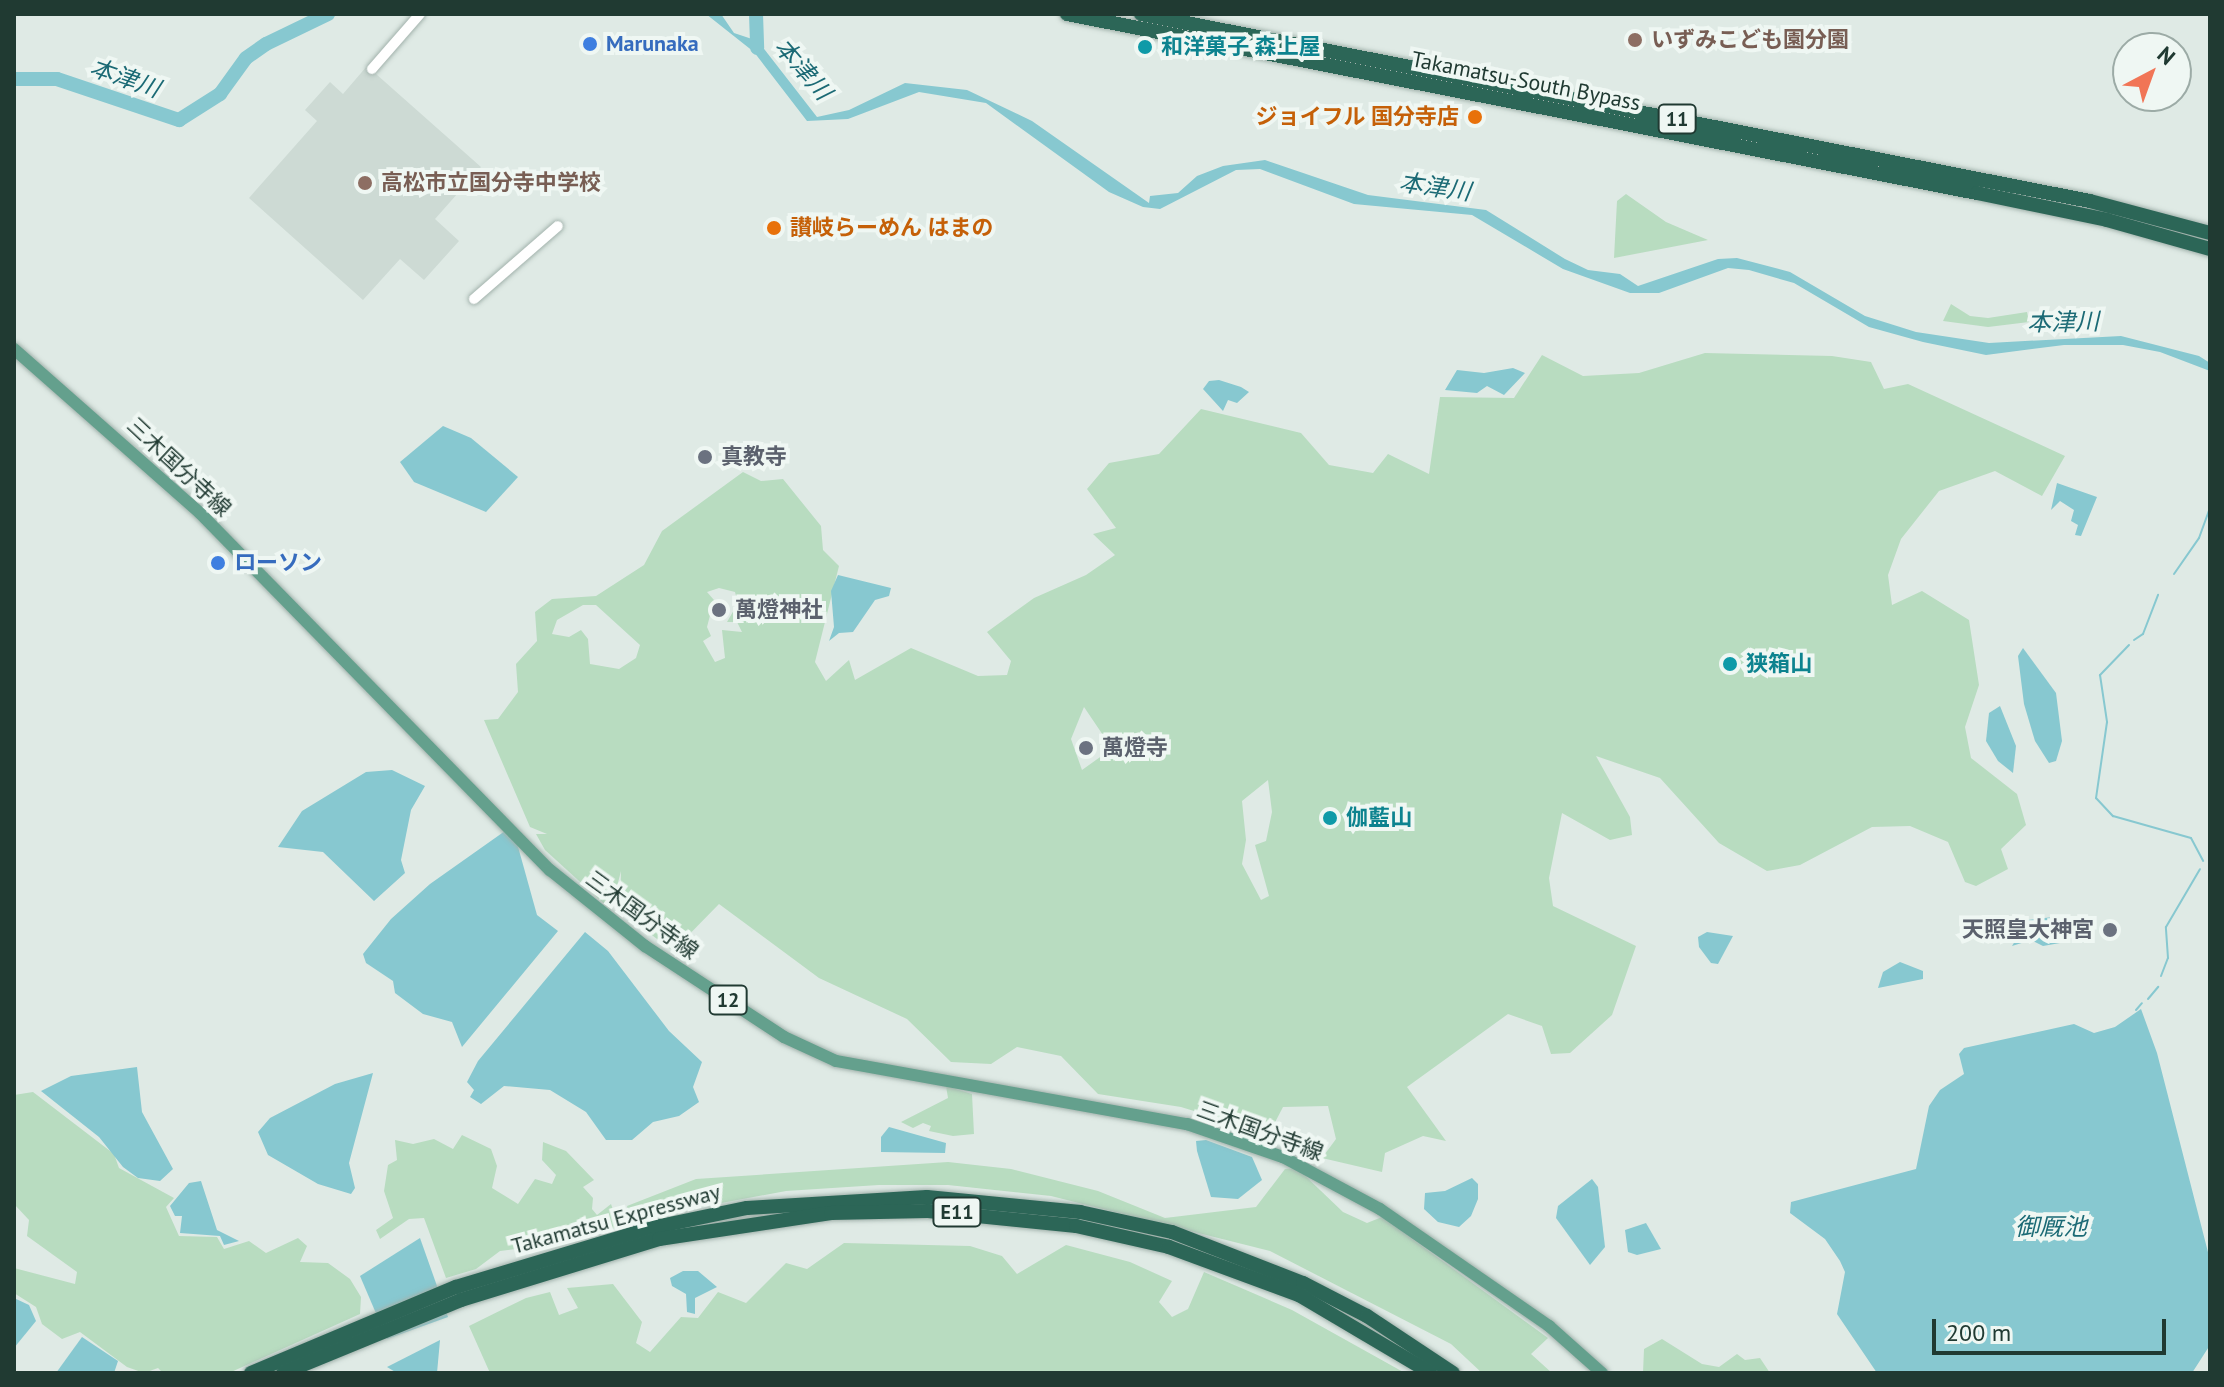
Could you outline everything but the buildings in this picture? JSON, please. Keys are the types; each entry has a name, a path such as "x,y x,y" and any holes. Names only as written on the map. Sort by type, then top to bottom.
{"highway":[{"name":"Takamatsu-South Bypass","path":"1067,14 1977,193 2107,220 2210,249"},
{"name":"Takamatsu-South Bypass","path":"1141,14 2075,198 2210,233"},
{"name":"Takamatsu Expressway","path":"251,1373 458,1294 655,1227 747,1208 829,1199 990,1200 1126,1222 1244,1257 1367,1316 1453,1373"},
{"name":"Takamatsu Expressway","path":"458,1294 659,1239 750,1222 831,1213 992,1213 1076,1226 1241,1271 1360,1327 1431,1373"},
{"name":"Takamatsu Expressway","path":"283,1373 368,1328"}],"main road":[{"name":"三木国分寺線","path":"14,349 200,513 550,870 645,946 784,1037 836,1061 1187,1124 1262,1149 1326,1177 1380,1209 1549,1326 1602,1373"}],"street":[{"path":"372,69 420,14"},
{"path":"474,299 558,226"}],"shaded area":[{"name":"高松市立国分寺中学校","path":"367,66 481,167 435,219 459,241 424,280 400,259 363,300 249,198 317,121 305,110 330,82 343,94"}],"green space":[{"path":"1626,194 1666,222 1708,240 1614,258 1617,201"},
{"path":"1951,304 1970,316 1988,318 2027,312 2029,322 1988,327 1943,321"},
{"path":"1705,353 1832,356 1871,362 1884,389 1908,384 2065,456 2042,496 1995,471 1939,491 1901,539 1888,575 1892,605 1922,591 1969,620 1979,685 1965,727 1971,758 2017,794 2026,825 2001,849 2008,869 1976,886 1965,882 1948,842 1910,826 1872,827 1800,865 1767,871 1719,843 1660,778 1596,756 1630,817 1632,835 1610,840 1562,813 1549,878 1553,906 1636,946 1612,1015 1570,1053 1551,1054 1542,1026 1508,1014 1407,1087 1446,1141 1423,1136 1385,1153 1382,1172 1322,1158 1336,1139 1328,1106 1283,1107 1269,1134 1181,1107 1098,1094 1061,1056 1017,1047 991,1064 951,1062 907,1019 819,978 719,904 673,951 620,911 621,871 611,910 545,850 536,834 547,834 530,827 484,720 498,719 518,692 516,664 537,641 535,612 552,599 596,596 644,565 662,531 743,472 761,481 783,479 821,526 823,550 839,566 815,662 826,681 849,660 855,680 911,648 978,676 1007,675 1011,661 987,632 1034,598 1086,575 1115,555 1093,534 1116,528 1087,489 1109,463 1159,454 1201,409 1301,433 1329,465 1373,473 1388,454 1429,474 1440,397 1514,398 1542,355 1583,376 1639,373","holes":["719,588 735,592 738,603 727,622 737,622 742,632 722,630 725,658 715,662 703,641 711,636 707,627 714,600 707,592","583,605 596,605 640,645 636,658 619,669 590,664 588,639 581,630 569,637 552,634 557,620","1084,707 1107,741 1103,755 1082,770 1071,739","1268,780 1272,812 1266,841 1255,845 1269,896 1261,900 1242,864 1246,840 1242,801"]},
{"path":"946,1086 972,1094 974,1134 953,1136 929,1131 931,1126 923,1123 913,1128 901,1122 948,1098"},
{"path":"33,1092 114,1154 119,1168 174,1198 166,1207 179,1236 217,1237 224,1249 249,1241 266,1253 298,1238 307,1246 300,1262 328,1263 350,1279 361,1297 360,1314 229,1373 163,1373 158,1368 144,1373 127,1367 80,1332 62,1339 42,1324 36,1307 14,1293 14,1268 75,1284 77,1272 27,1236 29,1220 14,1204 14,1095"},
{"path":"462,1135 491,1149 497,1166 492,1188 518,1204 535,1179 552,1184 556,1175 542,1160 543,1142 566,1151 594,1180 583,1187 593,1198 592,1209 597,1215 611,1204 619,1227 571,1242 500,1251 476,1269 446,1278 424,1218 409,1219 380,1239 376,1230 393,1218 384,1191 388,1165 397,1160 395,1140 413,1144 434,1139 453,1149"},
{"path":"948,1162 1011,1169 1098,1191 1165,1218 1256,1207 1285,1169 1297,1168 1343,1212 1367,1223 1382,1217 1548,1338 1531,1354 1552,1373 1482,1373 1451,1344 1270,1251 1051,1196 948,1185 879,1185 786,1191 631,1220 627,1206 696,1179"},
{"path":"844,1243 970,1246 1002,1256 1017,1274 1066,1245 1130,1262 1172,1281 1159,1302 1172,1317 1188,1309 1204,1272 1292,1310 1405,1373 490,1373 469,1326 526,1298 550,1292 559,1315 578,1308 567,1288 613,1284 642,1322 636,1343 650,1352 681,1317 698,1318 718,1292 746,1303 786,1263 807,1269"},
{"path":"1662,1339 1702,1364 1719,1367 1737,1354 1745,1360 1760,1358 1770,1373 1643,1373 1644,1349"}],"water":[{"path":"706,14 721,14 734,33 758,41 817,117 849,110 905,83 967,90 1032,121 1149,203 1150,196 1178,193 1197,176 1223,166 1265,160 1368,195 1486,210 1565,259 1588,270 1620,274 1638,286 1718,259 1737,258 1790,272 1865,316 1916,332 1989,343 2121,336 2199,356 2210,363 2210,371 2160,352 2123,345 2064,345 1986,355 1923,342 1869,327 1794,283 1749,270 1728,268 1659,293 1630,293 1563,269 1472,215 1354,204 1260,169 1236,170 1160,209 1143,207 1109,192 986,103 919,92 848,119 807,121 754,52"},
{"path":"1513,368 1525,373 1504,395 1487,386 1477,393 1445,390 1457,370 1484,373"},
{"path":"1219,380 1249,392 1237,403 1228,400 1223,411 1203,389 1209,381"},
{"path":"443,426 471,438 518,477 486,512 414,482 400,462"},
{"path":"2057,483 2097,497 2081,536 2075,535 2078,525 2071,521 2074,510 2060,501 2051,510"},
{"path":"838,575 891,588 889,596 875,600 853,632 839,633 829,641 834,627 831,591"},
{"path":"2023,648 2056,693 2062,741 2056,761 2049,763 2035,741 2024,704 2018,656"},
{"path":"2000,706 2016,746 2013,773 1998,761 1986,741 1989,713"},
{"path":"392,770 425,786 411,810 401,860 405,873 374,901 323,852 278,847 302,811 366,772"},
{"path":"505,831 517,843 537,915 558,931 462,1047 452,1022 423,1014 395,993 393,981 366,963 363,954 391,919 430,884"},
{"path":"2053,917 2060,943 2043,946 2031,940 2012,946 2028,920"},
{"path":"585,932 608,951 669,1031 702,1062 693,1087 699,1102 679,1116 653,1122 632,1140 606,1140 586,1112 550,1090 504,1086 481,1104 470,1097 474,1090 467,1082 478,1061"},
{"path":"1707,932 1733,936 1718,964 1711,963 1699,947 1698,937"},
{"path":"1900,962 1923,971 1923,979 1878,988 1883,972"},
{"name":"御厩池","path":"2141,1009 2157,1053 2210,1260 2210,1345 2192,1373 1877,1373 1837,1314 1845,1272 1840,1261 1825,1239 1790,1213 1791,1202 1916,1169 1929,1106 1940,1090 1964,1074 1959,1054 1964,1048 2074,1024 2094,1033 2115,1027"},
{"path":"137,1067 142,1112 173,1169 160,1181 138,1178 123,1167 99,1137 41,1091 71,1076"},
{"path":"373,1073 349,1163 355,1188 351,1194 318,1184 268,1155 258,1132 270,1118 335,1084"},
{"path":"889,1127 946,1143 945,1153 881,1152 881,1137"},
{"path":"1206,1140 1252,1157 1262,1180 1238,1199 1211,1197 1196,1141"},
{"path":"1472,1178 1478,1184 1478,1199 1471,1216 1459,1227 1438,1222 1424,1209 1425,1193 1445,1191"},
{"path":"1592,1179 1598,1187 1605,1247 1590,1265 1556,1218 1558,1206"},
{"path":"201,1181 217,1230 239,1241 224,1245 220,1236 180,1233 182,1216 175,1216 170,1206 189,1183"},
{"path":"1646,1223 1661,1249 1637,1255 1628,1252 1625,1230"},
{"path":"420,1238 448,1317 387,1339 360,1276"},
{"path":"683,1271 698,1271 717,1287 695,1298 695,1314 687,1312 686,1294 672,1286 670,1278"},
{"path":"14,1298 29,1305 36,1321 14,1348"},
{"path":"82,1337 118,1361 114,1373 56,1373"},
{"path":"440,1340 437,1373 397,1373 387,1367"}],"waterway":[{"name":"本津川","path":"14,79 57,79 179,120 220,94 246,58 266,44 328,14"},
{"path":"756,14 757,48"},
{"path":"2174,574 2199,538 2210,507"},
{"path":"2134,640 2143,634 2158,595"},
{"path":"2129,645 2100,675 2107,722 2096,798 2113,816 2191,838 2203,861"},
{"path":"2161,976 2168,958 2166,927 2200,869"},
{"path":"2148,999 2158,987"},
{"path":"2136,1010 2142,1003"}],"place":[{"name":"いずみこども園分園","path":"1635,40"},
{"name":"Marunaka","path":"590,44"},
{"name":"和洋菓子 森上屋","path":"1145,47"},
{"name":"ジョイフル 国分寺店","path":"1475,117"},
{"name":"高松市立国分寺中学校","path":"365,183"},
{"name":"讃岐らーめん はまの","path":"774,228"},
{"name":"真教寺","path":"705,457"},
{"name":"ローソン","path":"218,563"},
{"name":"萬燈神社","path":"719,610"},
{"name":"狭箱山","path":"1730,664"},
{"name":"萬燈寺","path":"1086,748"},
{"name":"伽藍山","path":"1330,818"},
{"name":"天照皇大神宮","path":"2110,930"}]}
